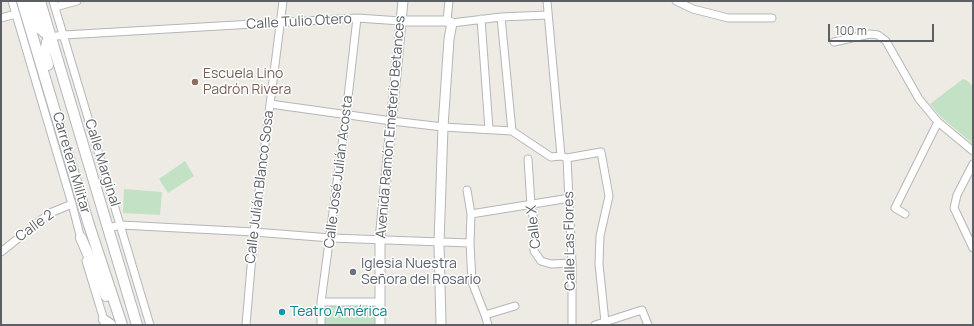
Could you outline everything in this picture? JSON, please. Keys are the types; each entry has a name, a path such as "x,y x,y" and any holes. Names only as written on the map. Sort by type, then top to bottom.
{"main road":[{"name":"Carretera Militar","path":"22,1 89,225 122,325"},
{"path":"30,1 38,27 50,37 47,42 45,53 69,133 66,146"},
{"name":"Carretera Militar","path":"40,1 138,325"},
{"path":"80,238 106,296 114,302"}],"street":[{"path":"12,1 72,204 80,238 108,322"},
{"path":"54,4 77,1"},
{"name":"Calle Julián Blanco Sosa","path":"246,325 254,232 283,1"},
{"name":"Avenida Ramón Emeterio Betances","path":"380,325 380,240 403,1"},
{"path":"441,325 439,243 443,127 449,40 449,1"},
{"name":"Calle Las Flores","path":"547,1 547,15 570,198 572,325"},
{"path":"676,1 693,9 728,18 772,18"},
{"name":"Calle Marginal","path":"54,4 150,325"},
{"path":"1,18 16,14"},
{"name":"Calle Tulio Otero","path":"50,37 356,18 449,22 501,17 547,15"},
{"path":"501,17 512,131"},
{"name":"Calle José Julián Acosta","path":"321,325 322,302 346,115 356,18"},
{"path":"481,19 489,129"},
{"path":"834,42 870,34 878,35 886,42 919,99 938,122 973,151"},
{"path":"270,104 443,127 512,131 551,157 564,157 601,152 609,196 600,236 599,264 605,322"},
{"path":"904,214 895,208 938,122"},
{"name":"Calle X","path":"528,160 531,205 535,227 534,251 541,261 551,264 572,263"},
{"path":"973,164 957,195 954,208 973,248"},
{"path":"468,190 471,214 470,243 472,282 488,325"},
{"path":"471,214 570,198"},
{"name":"Calle 2","path":"1,252 50,213 72,204"},
{"path":"108,228 121,224 330,238 470,243"},
{"path":"322,302 380,302"},
{"path":"485,315 515,306"},
{"path":"595,325 642,310 648,325"}],"green space":[{"path":"963,79 973,86 973,144 940,116 930,104"},
{"path":"185,161 194,176 168,193 159,179"},
{"path":"124,189 162,192 160,215 123,213"},
{"path":"325,304 379,304 379,325 325,325"}],"place":[{"name":"Escuela Lino Padrón Rivera","path":"195,82"},
{"name":"Iglesia Nuestra Señora del Rosario","path":"353,272"},
{"name":"Teatro América","path":"282,312"}]}
